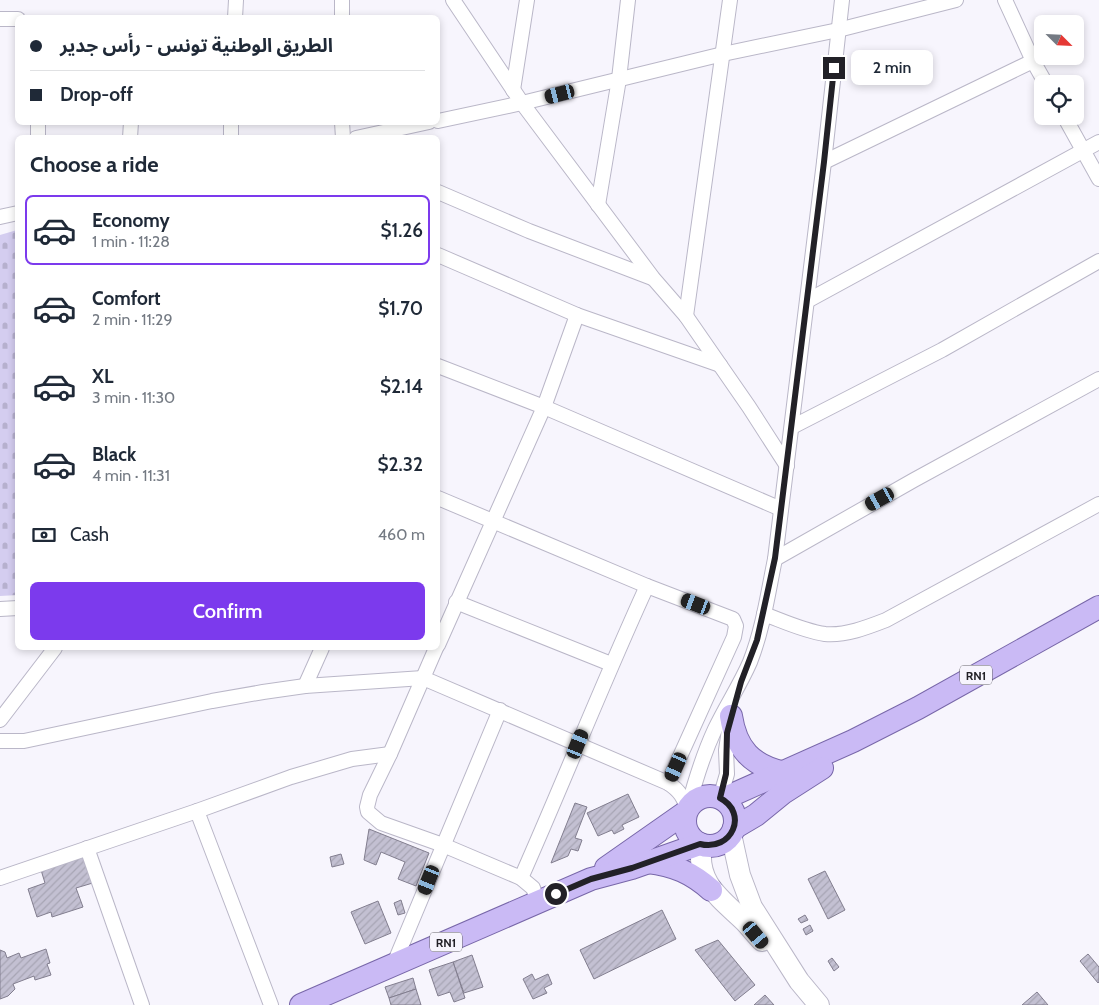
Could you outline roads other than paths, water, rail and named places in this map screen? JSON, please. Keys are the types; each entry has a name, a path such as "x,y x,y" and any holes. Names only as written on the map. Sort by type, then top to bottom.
{"main road":[{"name":"RN1","path":"591,879 687,810 693,803 706,796 722,798 785,773 815,757 853,742 1099,607"},
{"path":"732,716 733,730 739,744 747,755 758,764 771,770 785,773"},
{"name":"RN1","path":"300,1005 591,879 632,868 701,844 708,846 721,843 732,831 756,815 783,793 820,770 853,742"},
{"path":"722,798 730,805 734,812 732,831"},
{"path":"687,810 686,827 689,834 701,844"},
{"path":"647,862 665,864 682,869 698,878 711,890"}],"street":[{"path":"235,15 236,0"},
{"path":"342,0 342,15"},
{"path":"453,0 522,103 653,278 686,316 787,466"},
{"path":"513,90 527,0"},
{"path":"598,205 618,79 628,0"},
{"path":"686,316 730,0"},
{"path":"687,810 704,755 750,661 764,614 775,558 842,0"},
{"path":"440,121 522,103 723,54 838,30 956,0"},
{"path":"1005,0 1041,75"},
{"path":"0,19 15,19"},
{"path":"824,162 1033,61"},
{"path":"370,135 415,125"},
{"path":"1069,125 1099,179"},
{"path":"807,301 1099,142"},
{"path":"440,193 529,231 653,278"},
{"path":"0,217 15,214"},
{"path":"440,256 577,315 720,365"},
{"path":"792,428 942,350 1099,260"},
{"path":"440,639 544,407 577,315"},
{"path":"440,367 544,407 781,509"},
{"path":"775,558 1099,379"},
{"path":"440,499 647,586 733,619 736,626 734,637 668,783"},
{"path":"764,614 796,626 826,634 864,628 886,620 1099,504"},
{"path":"521,878 611,664 647,586"},
{"path":"456,602 611,664"},
{"path":"0,608 15,608"},
{"path":"0,720 53,650"},
{"path":"305,686 318,650"},
{"path":"435,650 370,795 366,807 368,812 382,823 443,845 521,878 533,888 538,902"},
{"path":"0,741 24,741 212,700 305,686 423,678 668,783 682,794 687,810"},
{"path":"722,798 726,774 727,733 741,682"},
{"path":"393,966 500,710"},
{"path":"0,878 317,769 352,759 390,754"},
{"path":"197,811 271,1005"},
{"path":"732,831 740,875 752,907 799,981 819,1005"},
{"path":"701,844 700,863 711,890 746,923 782,966 799,981"},
{"path":"87,848 142,1005"}]}
